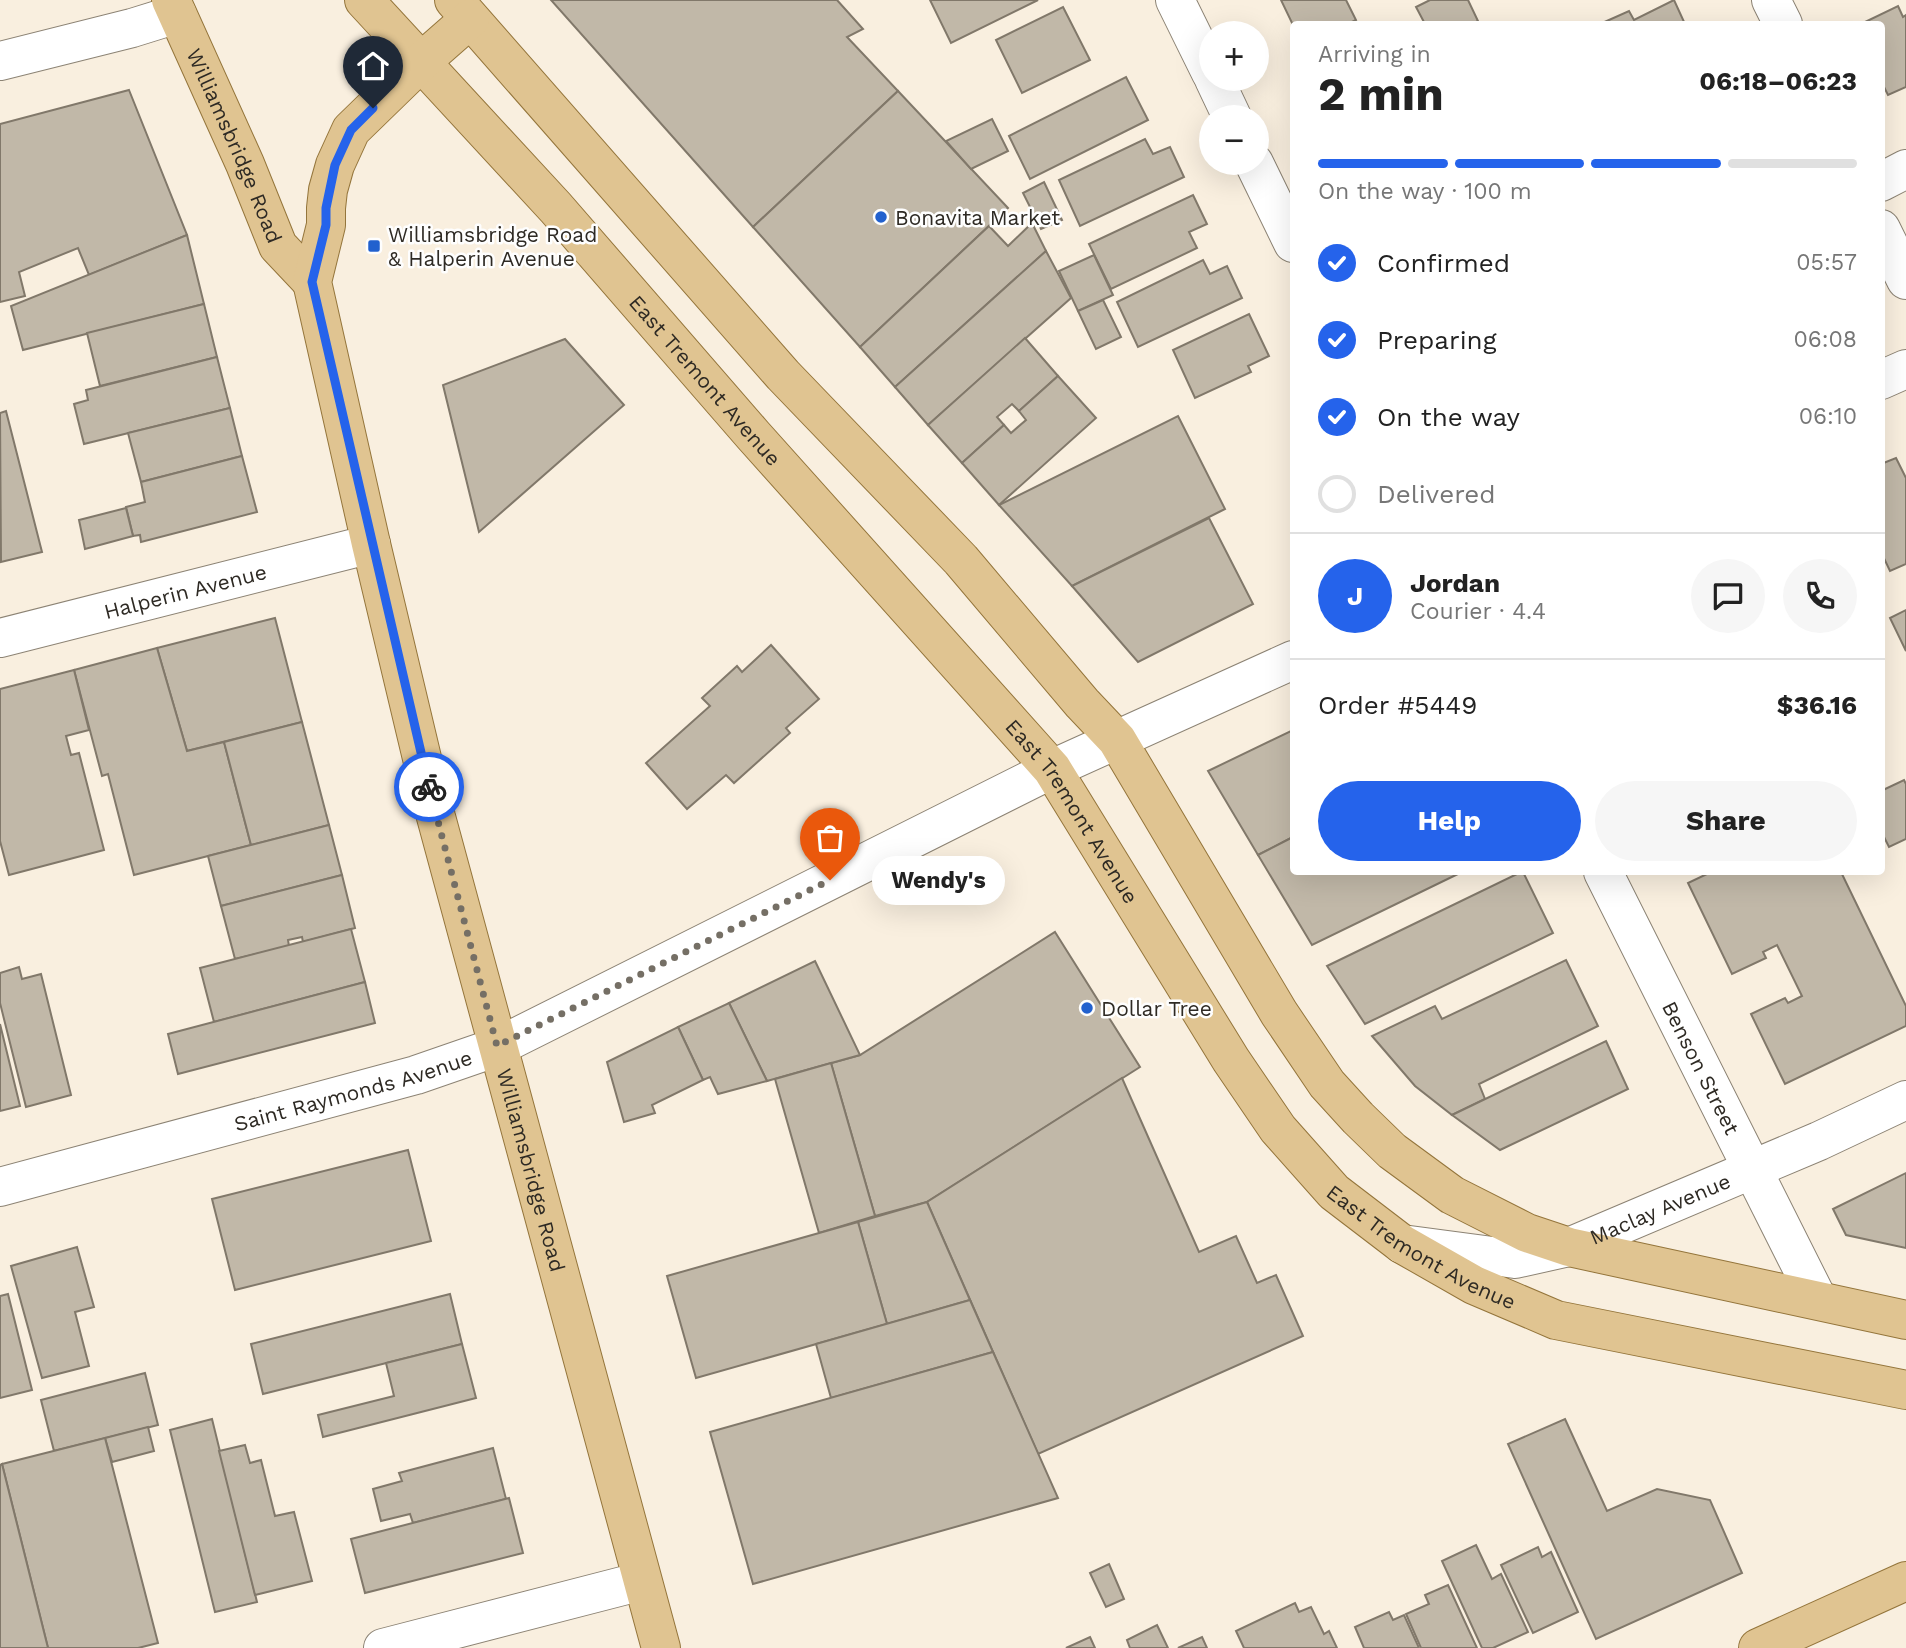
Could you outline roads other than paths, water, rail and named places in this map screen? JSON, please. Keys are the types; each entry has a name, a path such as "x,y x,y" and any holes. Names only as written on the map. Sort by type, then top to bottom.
{"main road":[{"name":"East Tremont Avenue","path":"364,0 556,208 753,435 1052,769 1231,1060 1278,1129 1335,1192 1402,1244 1474,1286 1556,1320 1906,1390"},
{"name":"Williamsbridge Road","path":"174,7 245,164 278,246 312,282"},
{"name":"Williamsbridge Road","path":"462,10 421,62 351,130 335,165 328,190 326,225 312,282 436,817 662,1648"},
{"path":"462,10 783,375 961,560 1082,703 1117,740 1279,1013 1334,1093 1392,1151 1452,1195 1527,1233 1569,1247 1906,1320"},
{"path":"1758,1648 1906,1581"}],"street":[{"path":"1175,0 1199,49"},
{"path":"1771,0 1782,21"},
{"path":"0,61 132,28 174,7"},
{"path":"1885,180 1906,169"},
{"path":"1260,175 1290,237"},
{"path":"1885,237 1906,280"},
{"path":"1885,378 1906,369"},
{"name":"Halperin Avenue","path":"0,639 371,544"},
{"name":"Saint Raymonds Avenue","path":"0,1187 416,1075 497,1046 1052,769 1290,661"},
{"name":"Benson Street","path":"1604,875 1818,1300"},
{"name":"Maclay Avenue","path":"1402,1244 1515,1259 1569,1247 1819,1141 1906,1100"},
{"path":"383,1648 642,1581"}],"place":[{"name":"Bonavita Market","path":"881,217"},
{"name":"Williamsbridge Road & Halperin Avenue","path":"374,246"},
{"name":"Wendy's","path":"830,880"},
{"name":"Dollar Tree","path":"1087,1008"}]}
